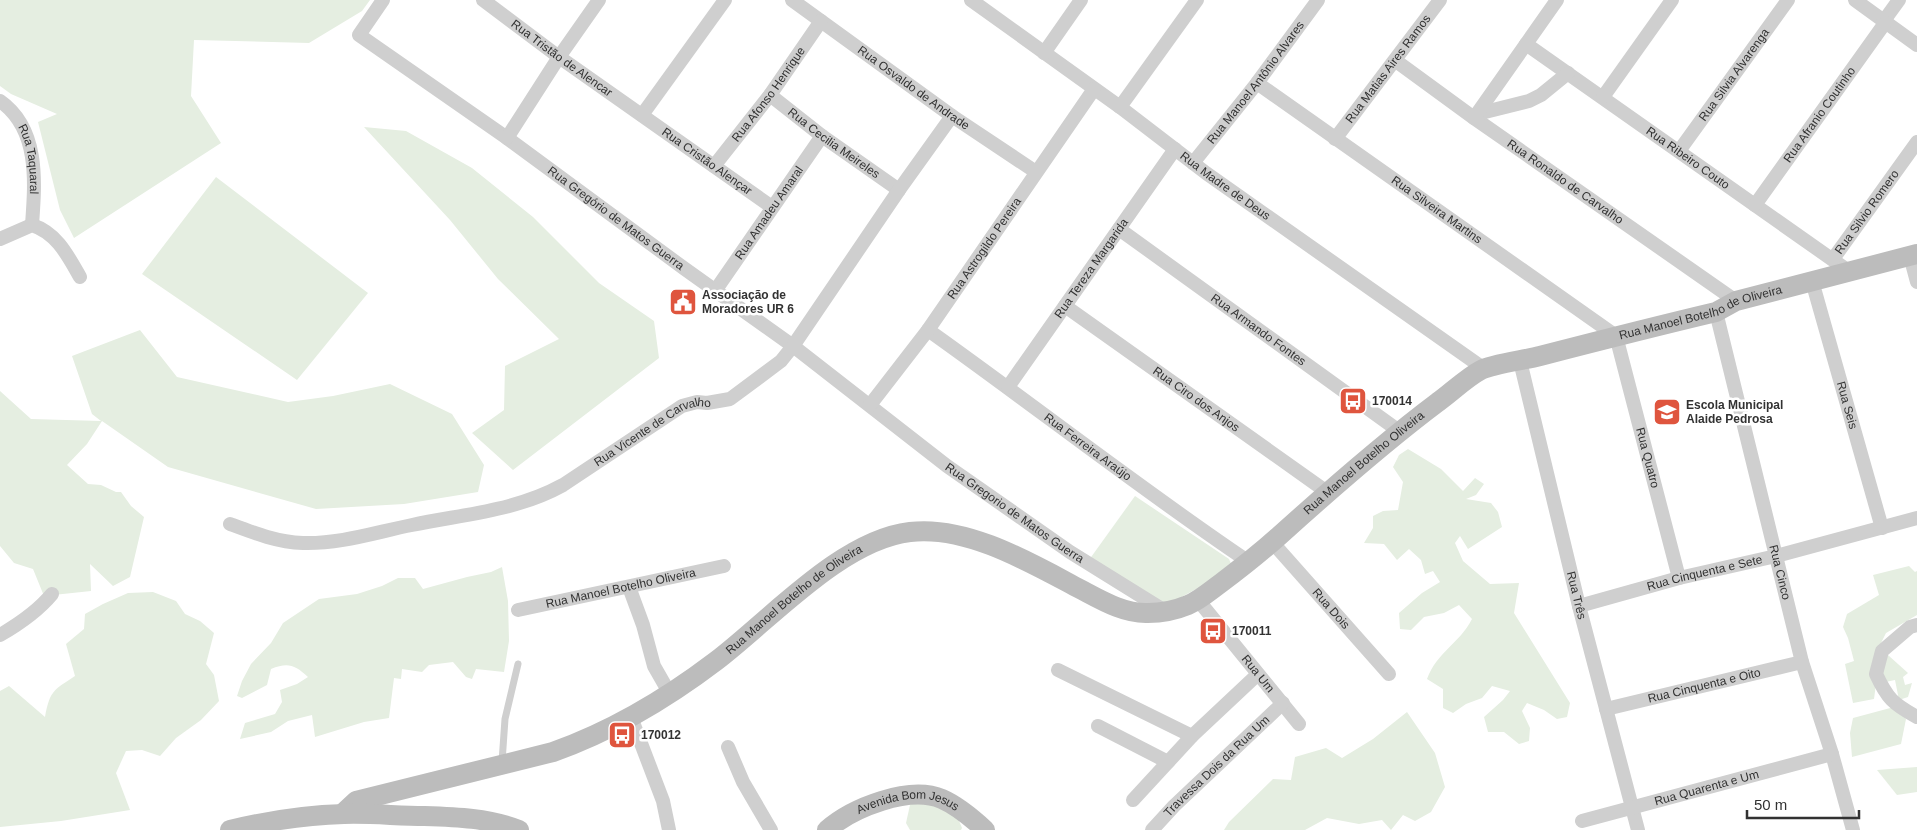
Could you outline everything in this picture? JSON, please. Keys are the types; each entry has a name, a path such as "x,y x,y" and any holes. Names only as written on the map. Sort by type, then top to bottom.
{"street":[{"name":"Rua Gregório de Matos Guerra","path":"383,0 359,35 507,138 793,346 870,405"},
{"name":"Rua Tristão de Alencar","path":"483,0 559,57 642,115"},
{"path":"507,138 559,57 599,0"},
{"path":"642,115 725,0"},
{"name":"Rua Osvaldo de Andrade","path":"792,0 952,116 1036,172"},
{"name":"Rua Madre de Deus","path":"971,0 1120,107 1193,163 1483,368"},
{"path":"1044,53 1081,0"},
{"path":"1120,107 1197,0"},
{"name":"Rua Manoel Antônio Alvares","path":"1193,163 1257,83 1318,0"},
{"name":"Rua Matias Aires Ramos","path":"1335,139 1396,61 1440,0"},
{"path":"1475,116 1557,0"},
{"path":"1603,97 1672,0"},
{"name":"Rua Silvia Alvarenga","path":"1679,150 1788,0"},
{"path":"1855,0 1917,45"},
{"name":"Rua Afranio Coutinho","path":"1755,206 1899,0"},
{"name":"Rua Afonso Henrique","path":"714,166 770,95 821,21"},
{"name":"Rua Ribeiro Couto","path":"1526,44 1850,272"},
{"name":"Rua Ronaldo de Carvalho","path":"1396,61 1736,301"},
{"path":"1475,116 1529,101 1541,95 1568,73"},
{"name":"Rua Silveira Martins","path":"1257,83 1616,336"},
{"name":"Rua Astrogildo Pereira","path":"870,405 928,330 1094,89"},
{"name":"Rua Cecilia Meireles","path":"770,95 822,136 899,190"},
{"name":"Rua Taquaral","path":"0,101 14,114 24,129 32,155 34,188 32,225"},
{"name":"Rua Cristão Alençar","path":"642,115 772,208"},
{"name":"Rua Vicente de Carvalho","path":"230,524 271,538 302,543 320,543 354,539 427,522 502,509 544,496 682,406 697,402 730,399 781,361 793,346 899,190 952,116"},
{"name":"Rua Amadeu Amaral","path":"715,291 822,136"},
{"name":"Rua Silvio Romero","path":"1833,259 1915,146"},
{"name":"Rua Tereza Margarida","path":"1008,387 1175,149"},
{"path":"0,239 32,225 40,228 55,239 68,255 80,278"},
{"name":"Rua Armando Fontes","path":"1119,229 1399,431"},
{"path":"1914,255 1917,282"},
{"name":"Rua Manoel Botelho de Oliveira","path":"1483,368 1520,361 1716,312 1736,301 1914,255"},
{"name":"Rua Seis","path":"1812,282 1882,528"},
{"name":"Rua Ciro dos Anjos","path":"1065,306 1328,492"},
{"name":"Rua Cinco","path":"1716,312 1802,662 1832,754 1853,830"},
{"name":"Rua Ferreira Araújo","path":"928,330 1008,387 1160,501 1249,562"},
{"name":"Rua Quatro","path":"1616,336 1679,578"},
{"name":"Rua Três","path":"1520,361 1579,606 1638,830"},
{"name":"Rua Manoel Botelho Oliveira","path":"1249,562 1399,431 1483,368"},
{"name":"Rua Gregorio de Matos Guerra","path":"870,405 947,466 1070,552 1166,611"},
{"name":"Rua Cinquenta e Sete","path":"1579,606 1679,578 1776,556 1917,518"},
{"name":"Rua Manoel Botelho de Oliveira","path":"342,814 356,801 553,752 582,742 632,717 670,694 741,642 819,575 844,558 890,536 910,532 927,532 947,534 982,543 1015,555 1107,603 1126,610 1148,614 1184,607 1198,600 1249,562"},
{"name":"Rua Dois","path":"1272,542 1389,674"},
{"name":"Rua Manoel Botelho Oliveira","path":"518,610 724,566"},
{"path":"629,586 643,624 654,666 670,694"},
{"path":"0,635 37,610 52,594"},
{"name":"Rua Um","path":"1198,600 1299,724"},
{"path":"1917,625 1910,628 1882,651 1876,674 1886,695 1900,708 1917,716"},
{"name":"Rua Cinquenta e Oito","path":"1606,709 1802,662"},
{"path":"1058,670 1192,736"},
{"path":"1133,800 1192,736 1258,674"},
{"name":"Travessa Dois da Rua Um","path":"1152,830 1174,806 1283,703"},
{"path":"632,717 663,801 669,830"},
{"path":"1098,726 1168,762"},
{"path":"728,747 743,782 771,830"},
{"name":"Rua Quarenta e Um","path":"1582,820 1832,754"},
{"name":"Avenida Bom Jesus","path":"827,830 858,810 876,803 907,796 926,795 941,798 965,812 985,830"},
{"path":"230,830 271,821 342,814 372,822 424,816 460,817 519,830"},
{"path":"409,830 424,816"}],"lane":[{"path":"502,765 505,719 518,664"}],"shaded area":[{"path":"0,0 370,0 362,11 309,43 194,40 191,96 221,143 74,238 60,210 38,122 57,114 11,94 0,86"},
{"path":"364,127 406,131 472,168 533,217 599,283 654,321 659,358 513,470 472,433 504,410 505,366 559,339 498,279 450,220"},
{"path":"216,177 368,293 297,380 142,274"},
{"path":"140,330 177,377 288,402 333,396 390,384 452,414 484,465 478,492 404,504 316,509 168,467 102,421 87,444 67,465 88,484 101,485 116,492 121,492 131,506 144,517 130,577 113,586 90,564 91,591 44,596 33,569 14,563 0,546 0,391 31,419 101,421 92,414 72,356"},
{"path":"1408,449 1441,469 1463,491 1475,478 1484,484 1476,495 1466,499 1491,503 1498,512 1502,527 1468,549 1460,536 1455,543 1463,561 1490,584 1519,583 1514,613 1570,703 1567,717 1557,719 1544,710 1527,703 1522,711 1530,728 1529,741 1519,744 1504,732 1488,732 1484,717 1510,691 1492,686 1482,698 1466,704 1453,713 1443,708 1443,689 1427,679 1436,662 1467,628 1472,619 1459,605 1444,613 1424,617 1411,630 1400,629 1399,613 1422,593 1440,582 1433,571 1425,574 1421,560 1409,549 1397,560 1384,544 1364,543 1373,528 1373,516 1383,511 1398,510 1403,482 1393,467 1399,455"},
{"path":"1135,496 1229,559 1232,566 1209,582 1176,600 1169,607 1089,560"},
{"path":"1909,566 1915,572 1917,571 1917,615 1886,633 1879,647 1908,673 1903,677 1905,685 1912,683 1908,697 1899,700 1895,680 1876,684 1874,699 1853,703 1845,664 1854,661 1843,627 1847,614 1879,595 1873,575"},
{"path":"502,567 508,601 509,641 504,672 476,669 472,679 466,677 453,662 429,665 422,672 402,669 401,679 394,678 389,718 364,722 315,737 312,715 288,721 271,732 240,739 245,723 275,714 282,702 280,690 297,684 308,677 295,667 287,665 277,667 271,669 267,685 242,698 237,696 251,664 271,643 283,623 319,599 357,594 382,586 398,578 415,578 423,589 491,572"},
{"path":"153,592 176,601 185,614 200,621 214,633 206,664 214,675 219,701 201,720 176,738 160,756 142,750 126,751 116,773 130,810 61,821 0,827 0,691 9,686 45,717 51,696 75,676 66,644 84,629 85,614 128,593"},
{"path":"1894,707 1906,719 1901,744 1852,757 1850,733 1853,718"},
{"path":"1407,712 1435,753 1445,787 1431,812 1415,821 1403,815 1391,830 1382,820 1359,824 1327,818 1305,830 1224,830 1229,822 1273,779 1291,780 1295,757 1326,748 1342,758 1373,739"},
{"path":"1917,767 1917,792 1897,795 1877,770"},
{"path":"912,796 957,816 962,828 961,830 910,830 906,823"}],"place":[{"name":"Associação de Moradores UR 6","path":"683,302"},
{"name":"170014","path":"1353,401"},
{"name":"Escola Municipal Alaide Pedrosa","path":"1667,412"},
{"name":"170011","path":"1213,631"},
{"name":"170012","path":"622,735"}]}
